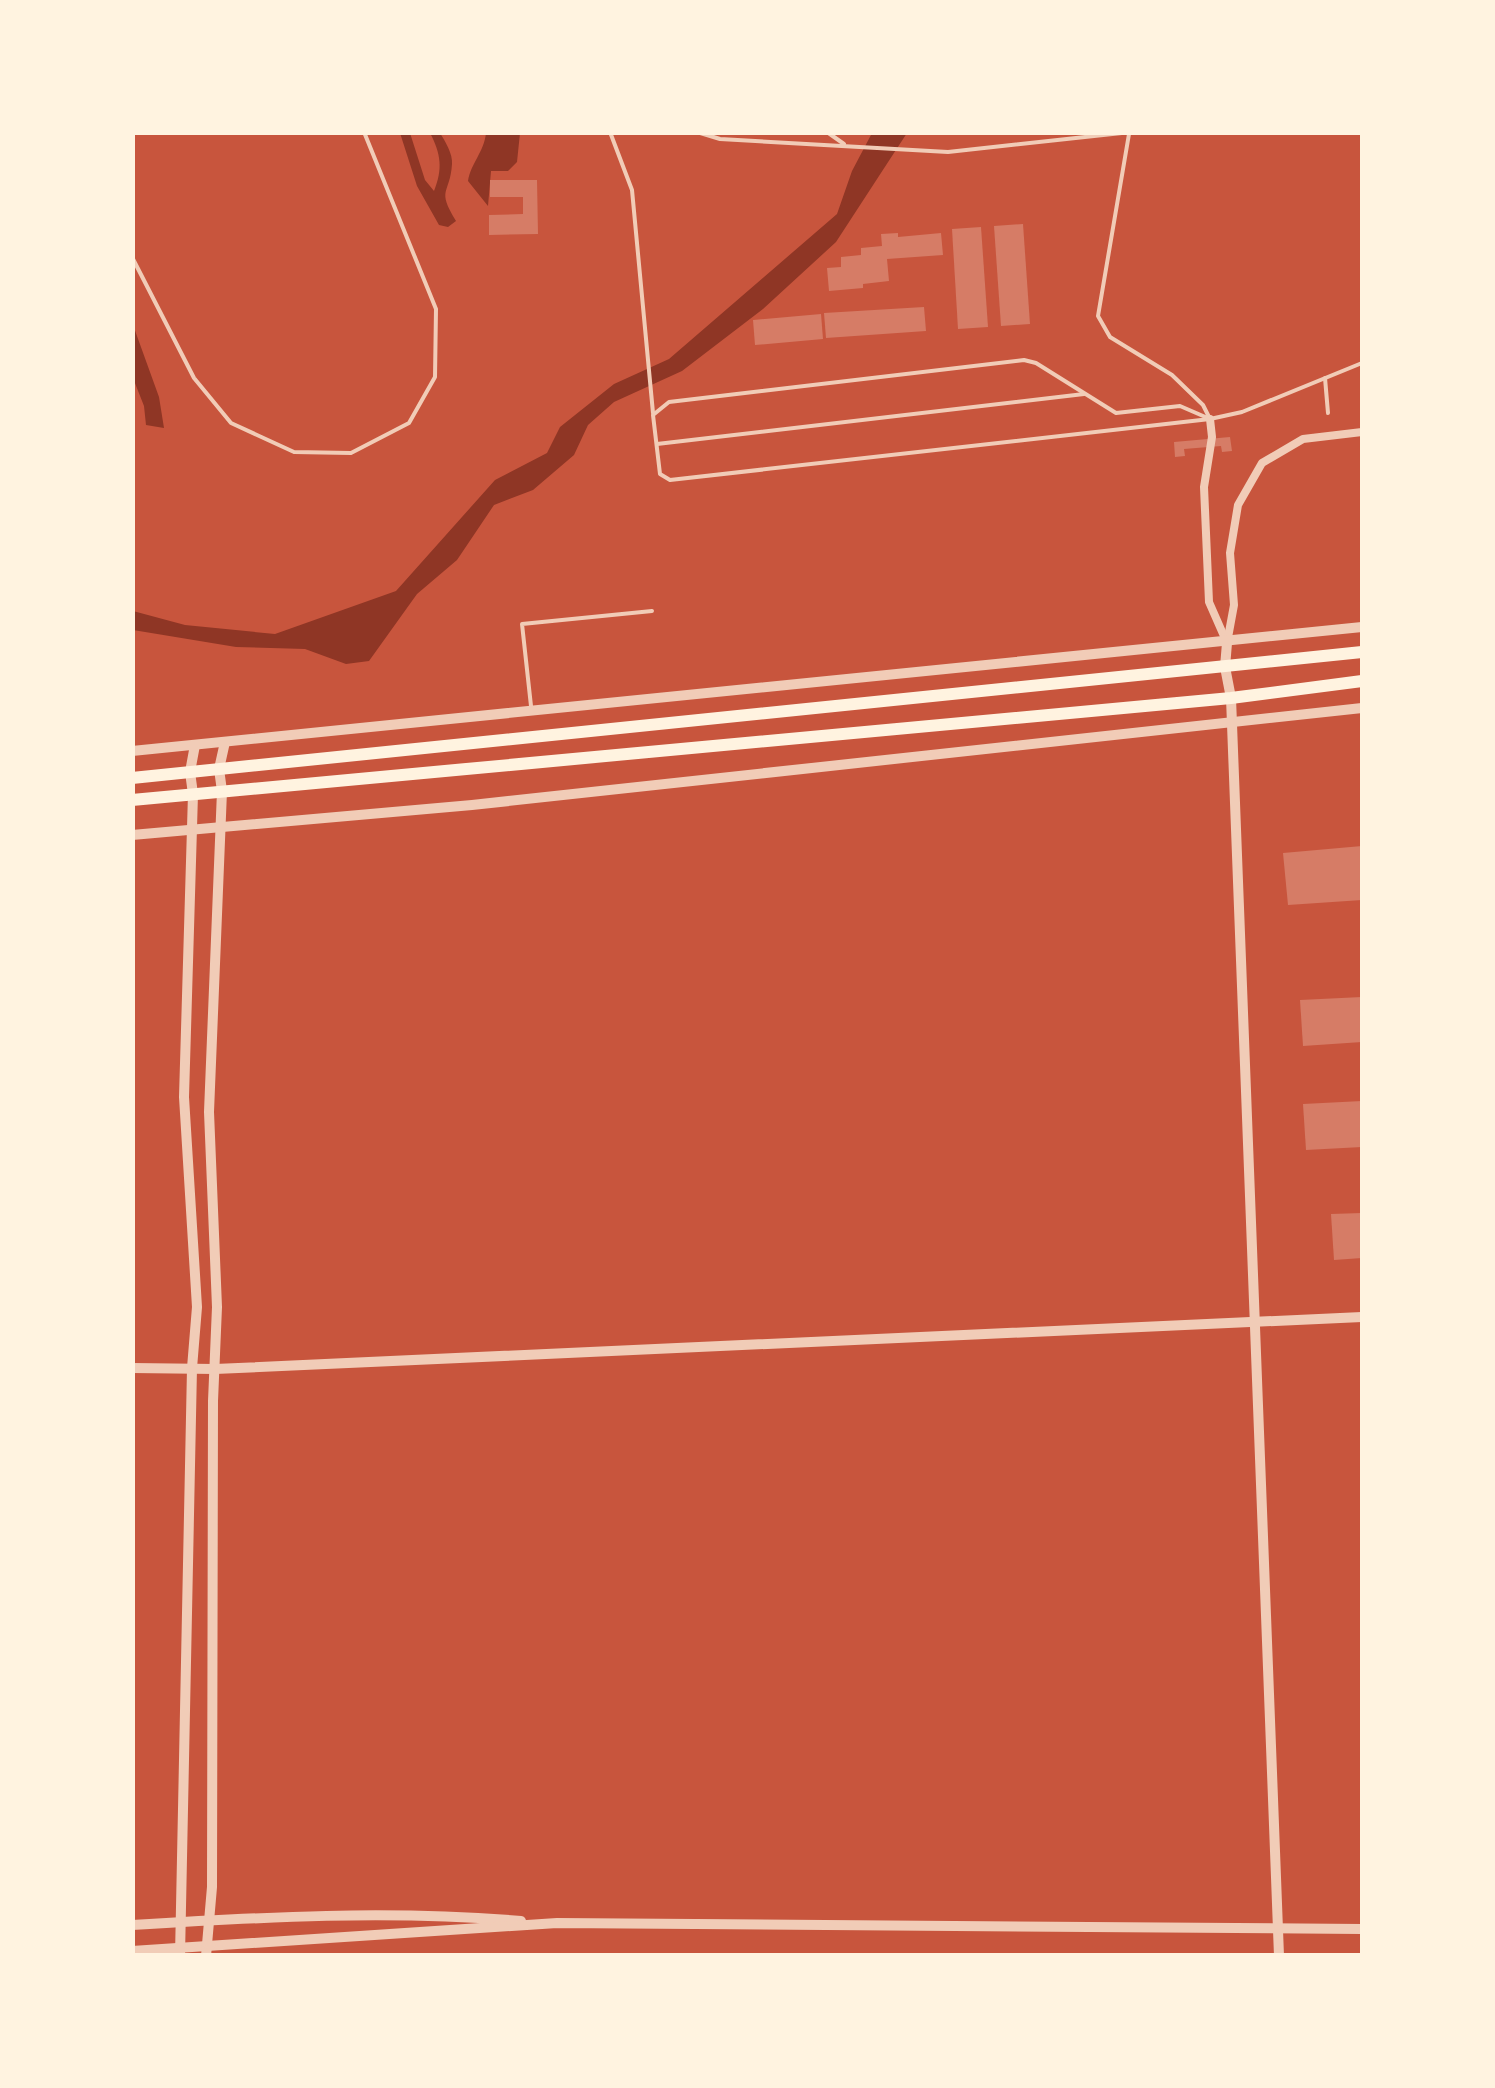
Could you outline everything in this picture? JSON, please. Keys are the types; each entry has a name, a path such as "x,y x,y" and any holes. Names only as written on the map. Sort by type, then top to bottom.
{"main road":[{"path":"132,778 1362,652"},
{"path":"132,800 1231,698 1362,681"}],"street":[{"path":"1210,419 1212,437 1204,487 1210,602 1227,643"},
{"path":"1280,1956 1231,698 1225,667 1234,605 1230,553 1238,505 1262,463 1303,439 1362,432"},
{"path":"132,751 1362,627"},
{"path":"132,836 472,806 1362,708"},
{"path":"206,1951 210,1919 217,1307 209,1112 221,828 219,769 224,742"},
{"path":"180,1952 192,1368 197,1307 184,1097 194,794 190,772 195,745"},
{"path":"132,1368 215,1369 1362,1317"},
{"path":"133,1925 210,1919 435,1914 557,1924 1362,1929"},
{"path":"134,1950 206,1951 557,1924"}],"lane":[{"path":"132,257 194,378 231,423 294,452 350,453 410,423 436,377 436,308 364,132"},
{"path":"610,132 632,190 660,474 670,480 1210,419 1242,412 1362,363"},
{"path":"696,132 720,139 948,152 1130,134 1098,316 1110,338 1172,375 1203,406 1210,419"},
{"path":"827,132 848,146"},
{"path":"653,415 669,402 1024,360 1116,414 1180,406 1210,419"},
{"path":"1325,378 1328,414"},
{"path":"657,444 1085,394"},
{"path":"531,711 522,624 652,610"}],"shaded area":[{"path":"400,133 410,133 425,180 434,191 440,162 430,133 440,133 446,144 452,164 445,197 456,221 448,227 439,225 417,186"},
{"path":"486,133 520,133 517,162 508,171 491,171 488,206 468,181"},
{"path":"872,133 907,133 836,242 763,309 682,371 614,402 588,425 574,455 533,490 494,505 457,560 417,594 369,661 346,664 305,649 236,647 133,630 133,611 185,625 275,634 396,591 495,480 547,453 560,427 614,384 669,359 837,214 852,171"},
{"path":"133,325 159,397 164,428 146,425 144,406 133,378"}],"building":[{"path":"490,180 537,180 538,234 489,235 489,215 523,214 523,197 490,197"},
{"path":"1023,224 1030,324 1001,326 994,226"},
{"path":"981,227 988,327 958,329 952,229"},
{"path":"898,233 898,237 941,233 943,255 887,259 889,281 829,291 827,268 841,267 841,257 861,255 861,248 882,246 881,234"},
{"path":"924,307 926,331 826,338 824,313"},
{"path":"821,314 823,339 755,345 753,320"},
{"path":"1230,437 1232,451 1222,452 1221,446 1184,449 1185,456 1175,457 1174,442"},
{"path":"1362,846 1362,900 1288,905 1283,853"},
{"path":"1362,997 1362,1042 1303,1046 1300,1000"},
{"path":"1362,1101 1362,1147 1306,1150 1303,1104"},
{"path":"1362,1213 1362,1258 1334,1260 1331,1214"}]}
